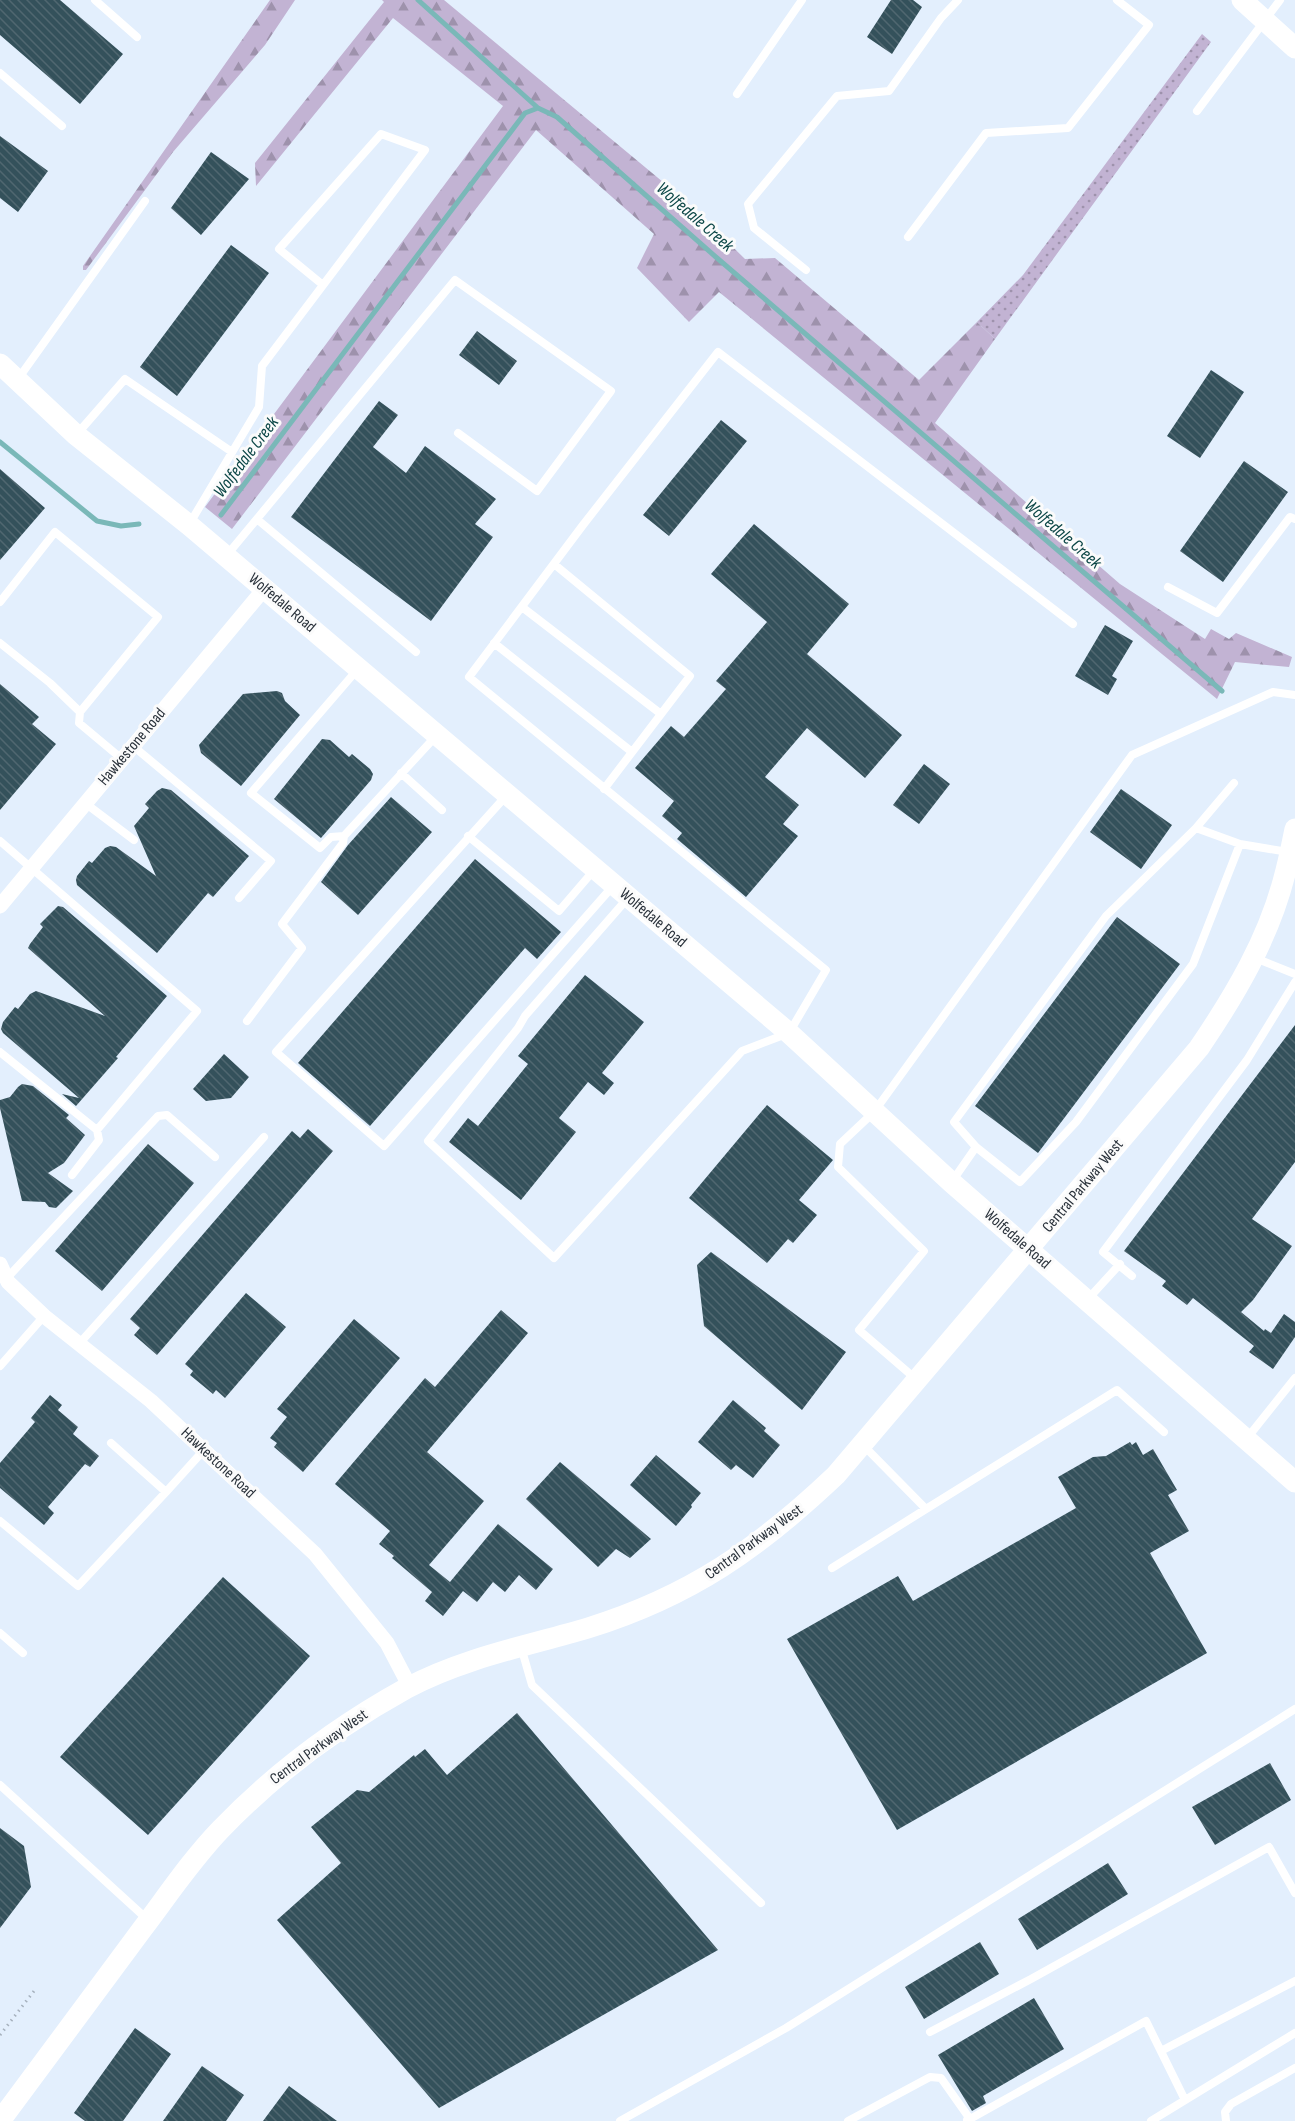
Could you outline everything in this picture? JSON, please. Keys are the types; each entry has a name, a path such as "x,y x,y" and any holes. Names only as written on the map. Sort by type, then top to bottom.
{"street":[{"path":"1242,0 1295,48"},
{"name":"Wolfedale Road","path":"0,364 76,435 226,556 789,1033 951,1182 1245,1441 1295,1482"},
{"name":"Hawkestone Road","path":"0,906 264,589"},
{"name":"Central Parkway West","path":"0,2121 219,1831 283,1770 348,1723 410,1687 469,1662 644,1608 695,1584 767,1536 836,1475 1029,1250 1198,1048 1223,1013 1266,930 1295,829"},
{"name":"Hawkestone Road","path":"3,1271 44,1316 151,1401 315,1554 387,1643 410,1687"}],"lane":[{"path":"95,0 137,37"},
{"path":"737,94 802,0"},
{"path":"806,270 754,228 748,204 837,96 889,91 941,18 958,0"},
{"path":"908,237 986,133 1068,128 1149,25 1118,0"},
{"path":"1197,111 1280,0"},
{"path":"0,73 62,126"},
{"path":"189,525 259,407 262,366 425,150 381,134 279,249 323,285"},
{"path":"17,380 145,201"},
{"path":"226,556 455,280 611,391 537,491 458,433"},
{"path":"622,891 525,1016 519,1028 428,1141 554,1258 742,1051 789,1033 826,970 469,677 718,352 1073,624"},
{"path":"76,435 125,379 232,452"},
{"path":"1168,587 1217,613 1290,518 1295,519"},
{"path":"258,520 416,652"},
{"path":"0,603 56,532 159,617 80,712 79,723 122,759"},
{"path":"554,564 690,676 604,789"},
{"path":"522,607 662,714"},
{"path":"0,643 50,683 80,712"},
{"path":"494,643 632,752"},
{"path":"344,836 331,837 320,848 251,793 358,669"},
{"path":"918,1381 858,1330 924,1251 838,1167 840,1144 874,1112 1132,755 1273,692 1295,695"},
{"path":"247,1021 302,948 282,924 343,843 344,836 436,735"},
{"path":"133,746 271,861 239,898"},
{"path":"401,773 442,810"},
{"path":"1234,783 1196,828 1106,916 954,1122 976,1147 1020,1182 1076,1122 1193,964 1240,844"},
{"path":"507,795 276,1053 384,1146 622,891"},
{"path":"85,803 134,840"},
{"path":"1196,828 1240,844 1290,852"},
{"path":"468,836 559,911 595,869"},
{"path":"0,841 197,1011 97,1130"},
{"path":"1253,957 1295,974"},
{"path":"1132,1276 1103,1252 1247,1060 1295,982"},
{"path":"0,1052 97,1130 99,1140 72,1175"},
{"path":"3,1271 158,1116 167,1115 215,1157"},
{"path":"78,1345 264,1137"},
{"path":"951,1182 976,1147"},
{"path":"1087,1300 1120,1264"},
{"path":"0,1366 44,1316"},
{"path":"1245,1441 1295,1378"},
{"path":"832,1568 1117,1390 1164,1432"},
{"path":"1287,1390 1295,1396"},
{"path":"111,1443 166,1492"},
{"path":"863,1445 926,1509"},
{"path":"0,1521 78,1586 204,1450"},
{"path":"0,1633 23,1653"},
{"path":"520,1646 532,1685 761,1903"},
{"path":"620,2121 786,2028 1295,1709"},
{"path":"0,1785 149,1921"},
{"path":"930,2032 1031,1979 1269,1847 1295,1893"},
{"path":"1161,2051 1295,1981"},
{"path":"848,2121 930,2077 941,2078 968,2120 1146,2021 1185,2100"},
{"path":"1154,2120 1295,2033"},
{"path":"1226,2121 1225,2112 1231,2104 1295,2068"}],"path":[{"path":"0,2035 34,1991"}],"green space":[{"path":"270,0 295,0 265,45 173,152 86,270 83,270 83,266"},
{"path":"382,0 444,0 687,202 745,259 775,258 919,380 977,322 995,339 935,423 1120,584 1205,639 1211,629 1229,639 1236,633 1292,657 1289,667 1235,662 1217,699 719,292 689,322 637,268 654,234 536,130 232,529 205,507 503,106 393,18 256,186 255,163 384,2"},
{"path":"1202,34 1211,42 995,339 977,322 1023,275"}],"building":[{"path":"0,0 60,0 123,54 80,104 0,35"},
{"path":"891,0 913,0 922,7 892,54 867,37"},
{"path":"0,136 48,171 18,212 0,198"},
{"path":"211,152 249,179 201,235 171,208"},
{"path":"231,245 269,273 177,396 140,367"},
{"path":"477,331 517,361 499,385 459,355"},
{"path":"1211,370 1244,392 1200,458 1167,436"},
{"path":"379,401 398,415 373,447 406,473 425,446 496,499 475,524 493,537 431,621 291,517"},
{"path":"721,420 747,441 669,536 643,515"},
{"path":"1244,461 1288,492 1223,582 1180,551"},
{"path":"0,469 45,508 0,560"},
{"path":"754,524 849,604 807,654 902,735 865,778 807,728 765,777 799,805 783,824 798,836 746,897 677,839 682,833 662,816 674,801 635,768 671,726 684,737 726,689 716,681 767,622 711,574"},
{"path":"1105,625 1133,641 1112,676 1117,679 1108,695 1075,676"},
{"path":"0,684 39,717 32,724 56,744 0,810"},
{"path":"277,691 282,693 285,701 300,715 241,786 201,753 199,745 243,694"},
{"path":"322,739 330,740 349,757 352,754 373,774 371,780 321,838 274,799"},
{"path":"924,764 950,784 919,824 893,805"},
{"path":"162,788 171,790 249,856 213,897 208,893 157,953 77,885 76,880 89,861 92,863 105,848 110,846 116,847 156,876 134,826 149,808 145,804"},
{"path":"1121,789 1172,825 1141,869 1090,832"},
{"path":"391,797 432,832 358,915 321,882 348,845"},
{"path":"475,859 561,932 537,959 525,948 370,1126 298,1063"},
{"path":"58,906 63,907 167,996 76,1106 62,1094 79,1098 1,1029 3,1022 15,1007 18,1009 30,994 36,991 105,1016 28,948 43,927 40,924"},
{"path":"1117,917 1180,964 1038,1153 975,1106"},
{"path":"585,975 644,1022 602,1073 614,1083 604,1095 588,1082 559,1118 576,1132 521,1200 449,1142 468,1118 478,1126 528,1064 518,1056"},
{"path":"1295,1025 1295,1162 1252,1219 1292,1246 1253,1300 1241,1312 1264,1331 1265,1329 1271,1333 1284,1314 1295,1322 1295,1337 1273,1369 1249,1352 1254,1346 1193,1298 1187,1305 1162,1286 1166,1281 1124,1251"},
{"path":"224,1054 249,1077 231,1098 206,1101 193,1089"},
{"path":"22,1084 33,1086 69,1115 66,1118 85,1135 64,1163 48,1173 73,1191 56,1208 49,1207 45,1202 22,1201 0,1100 10,1097"},
{"path":"767,1105 833,1160 799,1200 817,1215 793,1243 788,1239 767,1263 689,1198"},
{"path":"308,1129 333,1151 157,1355 134,1335 140,1328 130,1319 292,1131 300,1138"},
{"path":"148,1144 194,1183 102,1291 55,1251"},
{"path":"711,1252 846,1352 802,1410 704,1326 697,1265"},
{"path":"246,1293 286,1327 225,1398 216,1390 213,1394 190,1375 193,1371 185,1364"},
{"path":"501,1310 528,1333 427,1452 484,1501 429,1565 450,1582 498,1524 553,1569 536,1590 519,1575 505,1592 493,1582 477,1602 463,1591 443,1616 425,1601 432,1592 379,1544 390,1531 335,1484 425,1378 435,1387"},
{"path":"354,1319 400,1358 303,1472 274,1447 277,1443 270,1438 287,1417 277,1409"},
{"path":"50,1395 62,1405 58,1410 78,1427 73,1434 99,1456 90,1467 85,1464 48,1507 54,1513 44,1525 0,1488 0,1463 35,1422 31,1418"},
{"path":"733,1400 766,1428 764,1431 780,1445 753,1478 736,1465 731,1470 698,1442"},
{"path":"1130,1442 1132,1445 1136,1442 1143,1455 1153,1449 1177,1490 1168,1495 1189,1531 1150,1553 1207,1653 897,1830 787,1639 898,1576 913,1601 1076,1508 1058,1477 1093,1457 1106,1456"},
{"path":"656,1455 701,1493 676,1526 630,1485"},
{"path":"560,1462 651,1539 630,1558 616,1549 598,1567 526,1499"},
{"path":"223,1577 310,1656 148,1835 60,1757"},
{"path":"517,1713 718,1950 439,2108 277,1920 341,1863 311,1827 357,1790 369,1792 414,1755 415,1757 425,1749 447,1775"},
{"path":"1270,1763 1291,1800 1215,1845 1192,1807"},
{"path":"0,1828 24,1846 31,1887 0,1928"},
{"path":"1108,1863 1128,1894 1037,1950 1018,1919"},
{"path":"980,1942 999,1974 924,2019 905,1987"},
{"path":"1034,1998 1064,2049 983,2096 986,2103 972,2111 938,2055"},
{"path":"135,2028 171,2054 123,2121 85,2121 74,2113"},
{"path":"202,2066 244,2095 226,2121 163,2121"},
{"path":"289,2086 337,2121 263,2121"}],"waterway":[{"path":"418,0 538,108"},
{"name":"Wolfedale Creek","path":"221,515 525,113 538,108 557,117 717,258 1222,691"},
{"name":"Wolfedale Creek","path":"0,442 97,521 121,526 139,524"}]}
